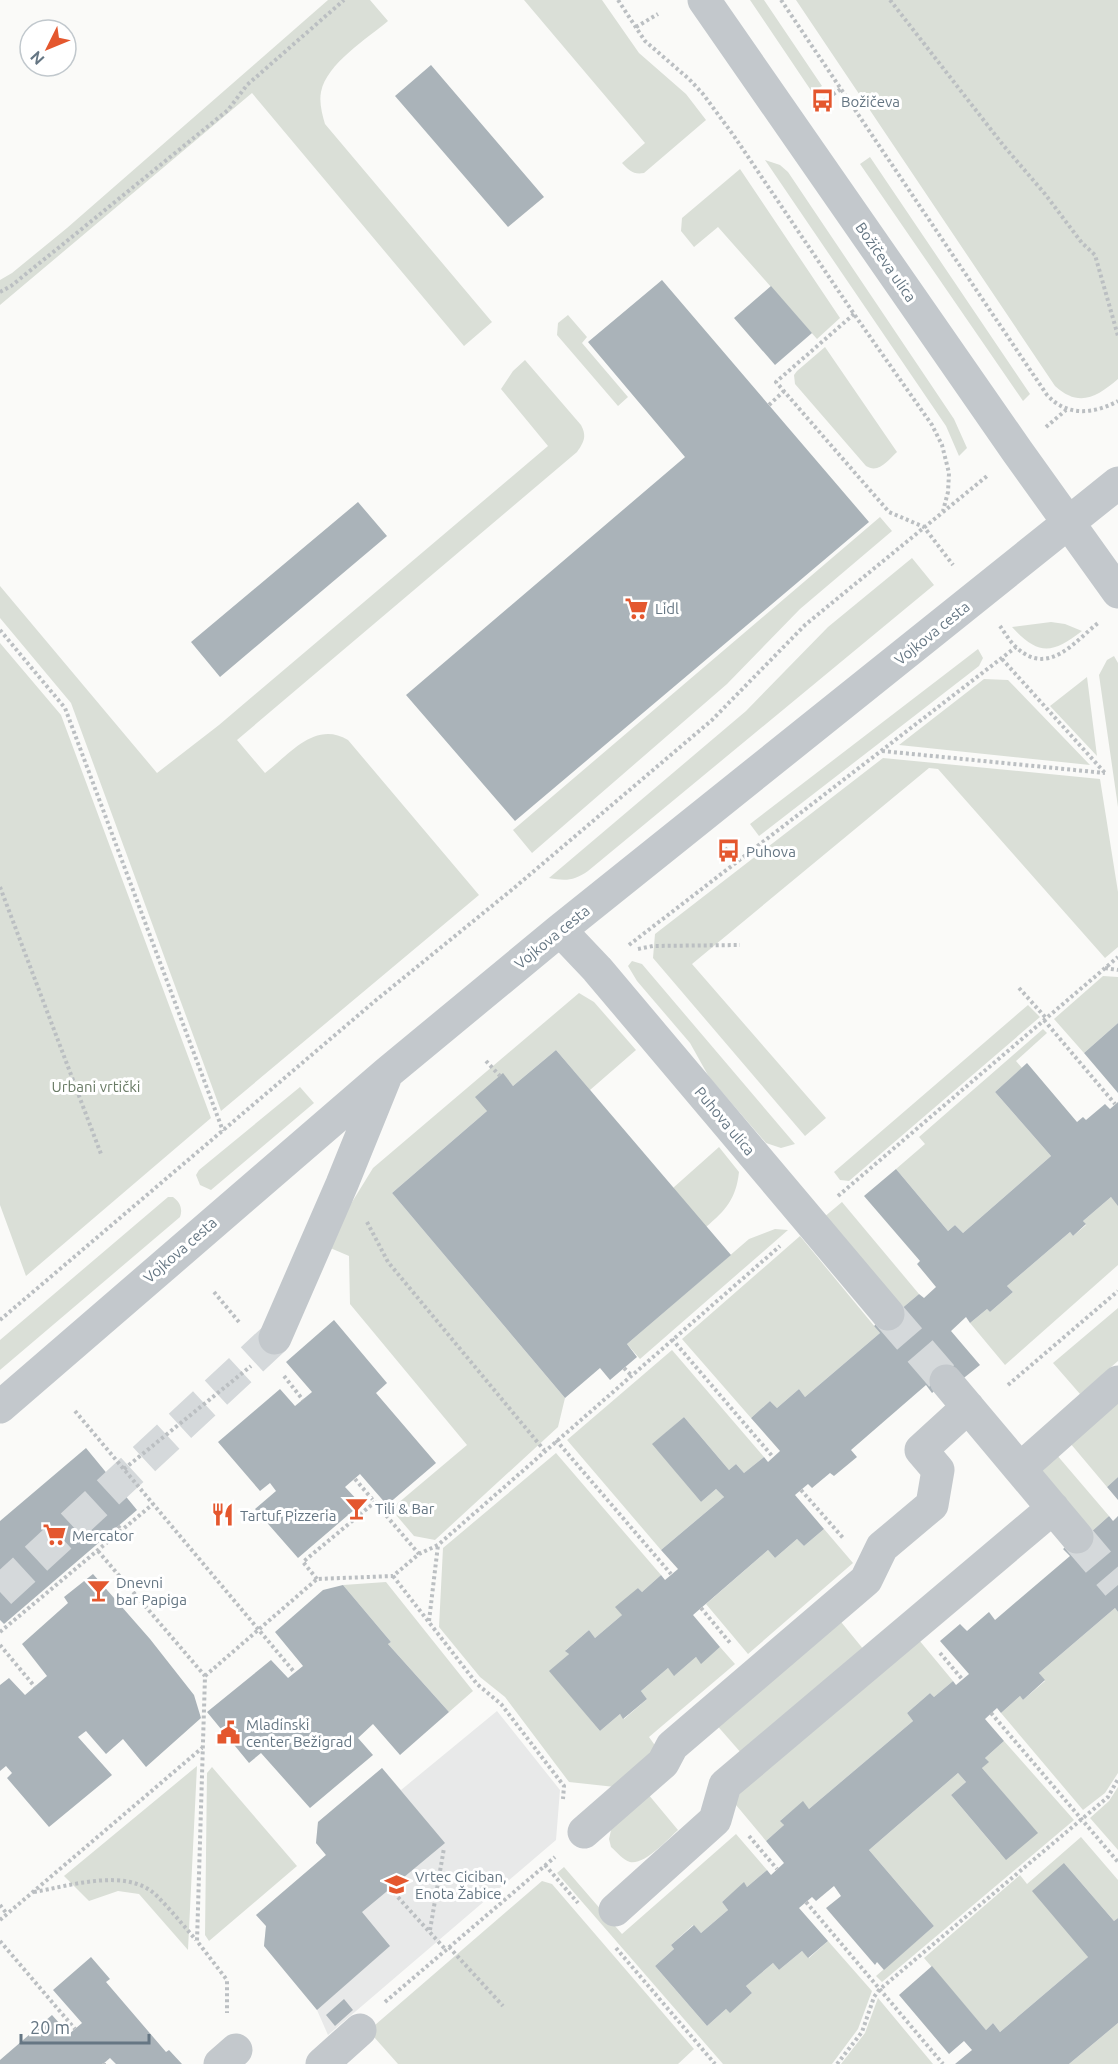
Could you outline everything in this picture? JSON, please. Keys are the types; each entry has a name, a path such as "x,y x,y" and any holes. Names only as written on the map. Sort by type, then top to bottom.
{"street":[{"name":"Božičeva ulica","path":"704,0 1068,524 1118,592"},
{"name":"Vojkova cesta","path":"0,1407 387,1073 560,930 1118,483"},
{"name":"Puhova ulica","path":"560,930 597,969 888,1314"},
{"path":"266,1349 342,1184 387,1073"},
{"path":"946,1381 1077,1537"},
{"path":"1020,1469 1118,1382"},
{"path":"585,1832 663,1763 672,1746 866,1580 882,1547 932,1505 938,1470 921,1450 968,1407"},
{"path":"599,1910 715,1820 725,1785 1053,1508"},
{"path":"321,2064 360,2030"}],"path":[{"path":"0,292 54,252 228,110 247,85 344,0"},
{"path":"0,1320 375,1001 514,888 712,720 805,625 943,512 948,492 949,473 942,445 932,425 734,136 702,94 645,41 618,0"},
{"path":"781,0 1047,395 1066,410 1093,411 1118,402"},
{"path":"891,0 1003,145 1095,255 1118,336"},
{"path":"636,27 658,14"},
{"path":"823,102 841,89"},
{"path":"854,314 776,382 889,512 924,527"},
{"path":"769,405 784,391"},
{"path":"0,630 65,708 223,1131"},
{"path":"597,969 1016,647 1033,657 1052,658 1063,653 1088,631"},
{"path":"882,750 1105,773 1002,659"},
{"path":"723,845 736,862"},
{"path":"0,887 101,1154"},
{"path":"638,949 653,946 740,945"},
{"path":"205,1677 317,1579 393,1576 419,1554 438,1545 809,1220 1118,957"},
{"path":"1105,968 1118,970"},
{"path":"1019,988 1115,1104"},
{"path":"486,1060 500,1076"},
{"path":"363,1214 388,1262 544,1450"},
{"path":"1008,1385 1118,1291"},
{"path":"672,1339 773,1457"},
{"path":"124,1469 266,1349"},
{"path":"624,1368 630,1375"},
{"path":"75,1411 295,1673"},
{"path":"556,1440 671,1574"},
{"path":"355,1479 419,1554"},
{"path":"317,1579 303,1562 375,1502"},
{"path":"0,1632 153,1504"},
{"path":"118,1526 122,1531"},
{"path":"429,1622 438,1545"},
{"path":"98,1551 205,1677 197,1941"},
{"path":"393,1576 477,1684 501,1704 564,1786 563,1808"},
{"path":"701,1608 756,1674"},
{"path":"0,1645 34,1687"},
{"path":"991,1713 1118,1862"},
{"path":"0,1920 202,1748"},
{"path":"837,2064 862,2032 879,1989 1082,1819 1107,1797 1118,1779"},
{"path":"360,2030 371,2014 585,1832"},
{"path":"430,1930 444,1848"},
{"path":"545,1865 599,1910"},
{"path":"32,1893 113,1879 134,1882 154,1893 197,1941 227,1980 228,2057"},
{"path":"390,1888 421,1925 430,1930 503,2006"},
{"path":"806,1902 942,2064"},
{"path":"0,1905 7,1914"},
{"path":"0,1941 75,2028"},
{"path":"615,1946 715,2064"}],"shaded area":[{"name":"Vrtec Ciciban, Enota Žabice","path":"497,1711 560,1790 556,1840 328,2035 317,2010 264,1946 266,1926 256,1915 326,1855 316,1843 318,1822 382,1768 401,1790"}],"green space":[{"path":"328,0 370,0 388,21 349,52 331,71 325,81 320,100 325,124 492,322 464,346 252,93 0,305 0,280 12,273 67,228"},
{"path":"524,0 602,0 639,53 686,94 706,120 644,173 631,171 622,163 645,143"},
{"path":"750,0 764,0 822,86 812,92"},
{"path":"796,0 1118,0 1118,379 1103,391 1088,398 1072,397 1055,386"},
{"path":"870,157 1030,394 1023,401 860,164"},
{"path":"765,160 780,165 788,172 954,419 967,448 959,456 946,426"},
{"path":"740,169 840,318 817,339 718,227 694,247 681,231 682,218"},
{"path":"568,315 587,337 582,343 628,397 618,406 557,335 558,323"},
{"path":"825,347 897,452 879,467 866,466 795,384 794,375 797,371"},
{"path":"525,360 581,425 584,439 577,452 237,740 265,773 293,749 314,737 324,734 336,735 348,740 479,895 221,1111 71,703 0,618 0,586 157,773 219,725 548,446 501,389 513,371"},
{"path":"880,517 892,531 800,609 727,684 532,853 513,830"},
{"path":"912,558 934,585 588,871 569,879 549,878 746,711 828,627"},
{"path":"1051,622 1065,624 1082,631 1062,644 1046,648 1030,643 1012,627"},
{"name":"Urbani vrtički","path":"0,643 61,715 211,1118 26,1276 0,1205"},
{"path":"978,649 983,658 979,666 759,836 750,824"},
{"path":"1114,656 1118,663 1118,807 1099,675 1107,660"},
{"path":"1087,677 1097,756 1050,706"},
{"path":"984,679 1008,680 1090,765 899,745"},
{"path":"883,758 1100,779 1118,892 1118,947 1105,958 938,769 929,768 692,964 826,1118 805,1136 653,958 655,934"},
{"path":"632,961 642,964 795,1144 781,1148 766,1143 709,1077 690,1043 637,981 628,966"},
{"path":"1103,976 1118,977 1118,1023 1084,1053 1054,1019"},
{"path":"579,993 594,1002 636,1050 590,1090 556,1050 513,1086 503,1074 487,1111 392,1193 565,1398 558,1427 435,1540 414,1536 391,1509 467,1445 350,1304 349,1256 328,1247 341,1220 373,1168"},
{"path":"1028,1005 1040,1017 849,1181 840,1180 834,1172"},
{"path":"1043,1029 1047,1033 1016,1061 1022,1068 995,1092 1051,1156 963,1233 955,1225 948,1231 896,1169 925,1144 919,1137"},
{"path":"300,1087 314,1103 211,1190 200,1185 196,1175 199,1170"},
{"path":"719,1147 739,1172 738,1181 729,1203 706,1227 673,1188"},
{"path":"168,1197 173,1197 179,1203 180,1217 0,1370 0,1340"},
{"path":"1111,1197 1118,1203 1118,1265 1005,1365 970,1323 987,1309 990,1312 1013,1292 1007,1286 1070,1232 1073,1236 1086,1225 1083,1221"},
{"path":"842,1202 919,1294 900,1310 823,1218"},
{"path":"775,1229 788,1230 640,1359 627,1344 749,1239"},
{"path":"800,1236 880,1333 805,1397 799,1389 777,1408 770,1401 751,1418 682,1339"},
{"path":"1118,1308 1118,1361 1080,1394 1053,1363"},
{"path":"672,1350 764,1457 744,1473 736,1464 729,1470 684,1417 653,1444 701,1502 716,1489 724,1497 661,1550 567,1440"},
{"path":"1118,1402 1118,1477 1107,1487 1070,1443"},
{"path":"556,1453 661,1575 642,1592 638,1588 622,1615 595,1638 589,1630 566,1650 569,1654 550,1671 600,1731 620,1714 624,1719 647,1699 641,1691 668,1668 675,1675 696,1657 701,1663 720,1647 735,1664 649,1737 659,1751 615,1787 569,1782 505,1697 480,1677 439,1627 443,1548"},
{"path":"1056,1454 1109,1516 1090,1533 1037,1471"},
{"path":"824,1529 853,1563 748,1654 706,1604 768,1550 775,1558 797,1539 804,1546"},
{"path":"386,1582 473,1691 449,1712 388,1644 391,1642 343,1585"},
{"path":"1115,1608 1118,1612 1118,1773 1105,1793 1083,1810 1001,1713 1020,1696 1023,1700 1045,1681 1039,1673"},
{"path":"837,1617 864,1650 742,1754 714,1722"},
{"path":"919,1640 953,1681 934,1697 930,1693 907,1713 913,1721 809,1809 803,1802 781,1820 784,1825 766,1841 731,1799"},
{"path":"1004,1741 1074,1820 882,1982 876,1976 934,1926 869,1850 958,1773 966,1782 951,1795 1000,1853 1037,1833 982,1768 988,1762 985,1758"},
{"path":"197,1766 188,1950 139,1894 118,1891 89,1901 64,1876"},
{"path":"212,1767 297,1866 209,1941 205,1935 207,1773"},
{"path":"1118,1787 1118,1850 1090,1818 1109,1801"},
{"path":"648,1794 678,1830 649,1856 636,1862 630,1862 622,1858 611,1847 609,1839 612,1826"},
{"path":"736,1834 767,1870 747,1887 744,1883 722,1902 728,1910 701,1933 693,1925 671,1945 674,1949 655,1966 707,2026 726,2009 730,2012 752,1993 746,1986 773,1963 779,1970 802,1951 809,1958 828,1941 872,1991 858,2029 832,2064 723,2064 557,1873 564,1867 622,1934"},
{"path":"1081,1837 1118,1880 1118,1918 1114,1921 1064,1863 1088,1957 1000,2032 993,2023 986,2030 924,1958 1020,1875 1027,1884"},
{"path":"542,1881 552,1884 694,2049 678,2064 398,2064 374,2037 375,2025"},
{"path":"878,1998 933,2064 841,2064 865,2033"},
{"path":"1118,2023 1118,2064 1069,2064"}],"building":[{"path":"431,65 544,197 508,227 395,96"},
{"name":"Lidl","path":"662,280 869,522 515,821 406,695 685,457 588,342"},
{"path":"771,286 812,333 775,365 734,318"},
{"path":"358,502 387,536 220,677 191,642"},
{"path":"1118,1023 1118,1093 1084,1053"},
{"path":"556,1050 731,1255 627,1344 637,1357 610,1380 600,1368 565,1398 392,1193 487,1111 475,1097 503,1073 513,1086"},
{"path":"1027,1063 1077,1122 1083,1117 1086,1120 1105,1104 1110,1109 1118,1102 1118,1206 1111,1197 1083,1221 1086,1224 1073,1236 1070,1232 1007,1286 1013,1292 990,1312 987,1309 970,1323 966,1317 951,1331 980,1365 960,1381 954,1374 932,1393 926,1385 851,1450 857,1457 834,1476 830,1473 812,1488 808,1484 795,1495 824,1529 804,1546 797,1539 775,1558 768,1550 693,1615 720,1647 701,1664 696,1657 674,1676 668,1668 641,1691 647,1699 623,1719 620,1714 600,1731 549,1671 569,1654 565,1651 589,1630 595,1638 622,1615 615,1607 638,1588 642,1592 661,1575 665,1580 678,1569 661,1550 724,1497 716,1489 701,1502 652,1444 684,1417 729,1470 736,1464 744,1473 764,1457 768,1462 780,1451 751,1418 770,1401 777,1408 799,1389 805,1397 880,1333 874,1326 897,1306 900,1310 919,1294 924,1298 936,1287 917,1264 920,1261 864,1196 896,1169 948,1231 955,1225 963,1233 1051,1156 995,1092"},
{"path":"334,1320 387,1383 376,1393 436,1463 387,1505 360,1474 345,1487 361,1504 298,1558 255,1509 276,1491 270,1483 260,1491 218,1442 280,1389 295,1406 312,1392 286,1362"},
{"name":"Mercator","path":"86,1448 137,1510 4,1624 0,1620 0,1521"},
{"path":"1118,1477 1118,1500 1107,1487"},
{"path":"1109,1516 1113,1521 1118,1516 1118,1612 1115,1608 1039,1673 1045,1680 1023,1700 1020,1696 1001,1713 997,1708 985,1719 1004,1741 985,1758 989,1762 982,1768 1038,1833 1006,1860 951,1795 966,1782 958,1773 869,1850 934,1926 884,1970 877,1962 875,1965 826,1908 841,1896 834,1886 816,1901 812,1897 799,1908 828,1941 808,1958 802,1951 779,1970 773,1963 746,1986 752,1993 730,2013 726,2009 707,2026 655,1966 674,1949 671,1945 694,1925 701,1933 728,1910 722,1902 744,1882 747,1887 767,1870 771,1875 784,1863 766,1841 784,1825 780,1821 803,1801 809,1809 913,1721 907,1713 930,1693 934,1697 953,1681 956,1685 969,1674 940,1641 960,1624 967,1631 989,1612 995,1620 1070,1556 1063,1549 1086,1529 1090,1533"},
{"path":"93,1574 150,1639 194,1695 201,1718 146,1767 123,1739 106,1754 86,1731 78,1737 112,1775 49,1827 7,1778 12,1773 6,1766 0,1771 0,1685 9,1678 25,1695 47,1676 22,1644 68,1603 64,1597"},
{"path":"343,1585 391,1642 388,1644 449,1712 400,1755 373,1724 358,1738 373,1755 310,1808 261,1753 249,1763 207,1712 271,1660 288,1678 303,1666 275,1632 323,1590"},
{"path":"382,1768 445,1843 362,1912 390,1946 317,2010 264,1946 266,1926 256,1915 326,1855 316,1843 318,1822"},
{"path":"1064,1863 1114,1921 1118,1918 1118,2023 1069,2064 955,2064 972,2050 964,2041 949,2054 899,1995 932,1966 986,2030 993,2023 1000,2032 1088,1957 1032,1891"},
{"path":"91,1957 110,1979 106,1982 166,2052 169,2050 182,2064 116,2064 110,2058 103,2064 0,2064 0,2060 52,2015 69,2034 82,2023 53,1990"},
{"path":"344,1999 353,2010 335,2026 326,2015"}],"tunnel":[{"path":"888,1314 946,1381"},
{"path":"0,1592 275,1338"},
{"path":"1077,1537 1118,1585"}],"place":[{"name":"Božičeva","path":"823,101"},
{"name":"Lidl","path":"637,608"},
{"name":"Puhova","path":"728,851"},
{"name":"Tili & Bar","path":"357,1508"},
{"name":"Tartuf Pizzeria","path":"222,1515"},
{"name":"Mercator","path":"54,1535"},
{"name":"Dnevni bar Papiga","path":"98,1591"},
{"name":"Mladinski center Bežigrad","path":"228,1733"},
{"name":"Vrtec Ciciban, Enota Žabice","path":"397,1885"}]}
